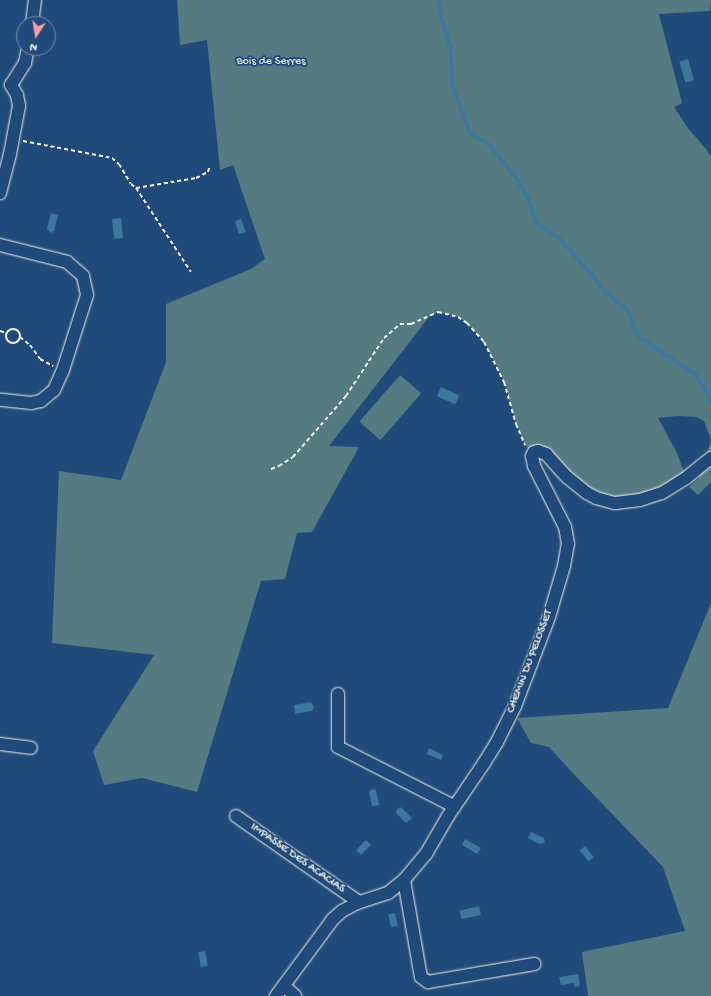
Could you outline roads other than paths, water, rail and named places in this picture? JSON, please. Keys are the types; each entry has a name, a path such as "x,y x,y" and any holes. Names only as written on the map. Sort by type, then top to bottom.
{"street":[{"path":"33,16 35,0"},
{"path":"0,193 19,106 17,95 5,83 26,63 27,56"},
{"path":"0,245 67,262 83,276 86,294 63,370 54,390 41,400 30,403 0,400"},
{"name":"CHEMIN DU PELOSSET","path":"276,996 333,919 342,911 359,902 388,893 404,880 426,854 448,816 498,742 515,706 549,617 564,566 568,544 567,532 534,466 533,453 538,451 546,454 567,477 583,490 596,498 615,503 640,500 662,493 686,478 711,458"},
{"path":"338,694 338,747 455,807"},
{"path":"0,744 31,748"},
{"name":"IMPASSE DES ACACIAS","path":"236,816 359,902"},
{"path":"404,880 421,978 428,982 534,964"},
{"path":"284,986 295,996"}],"water":[{"path":"688,59 694,80 685,83 679,61"},
{"path":"51,213 58,215 54,231 51,233 47,229"},
{"path":"121,218 123,238 114,239 112,219"},
{"path":"241,219 246,232 239,234 235,221"},
{"path":"441,387 459,395 455,404 437,396"},
{"path":"311,702 314,707 312,711 295,714 294,705"},
{"path":"429,748 443,755 441,760 427,754"},
{"path":"372,789 376,790 379,805 372,806 369,792"},
{"path":"398,807 399,809 401,807 412,818 406,823 396,813"},
{"path":"531,832 544,838 545,843 539,844 528,838"},
{"path":"465,839 481,848 477,854 462,844"},
{"path":"366,840 371,845 361,855 356,850"},
{"path":"585,846 594,857 588,861 580,850"},
{"path":"479,906 481,915 462,919 460,910"},
{"path":"395,913 398,926 391,927 388,915"},
{"path":"205,951 208,966 201,967 198,952"},
{"path":"578,974 580,986 575,987 574,983 561,985 559,977"}],"waterway":[{"path":"440,0 441,16 451,47 453,85 470,133 490,145 518,180 528,197 537,223 558,237 592,274 605,292 629,311 635,330 642,339 695,374 705,388 711,402"}],"park label":[{"name":"Bois de Serres","path":"271,63"}]}
